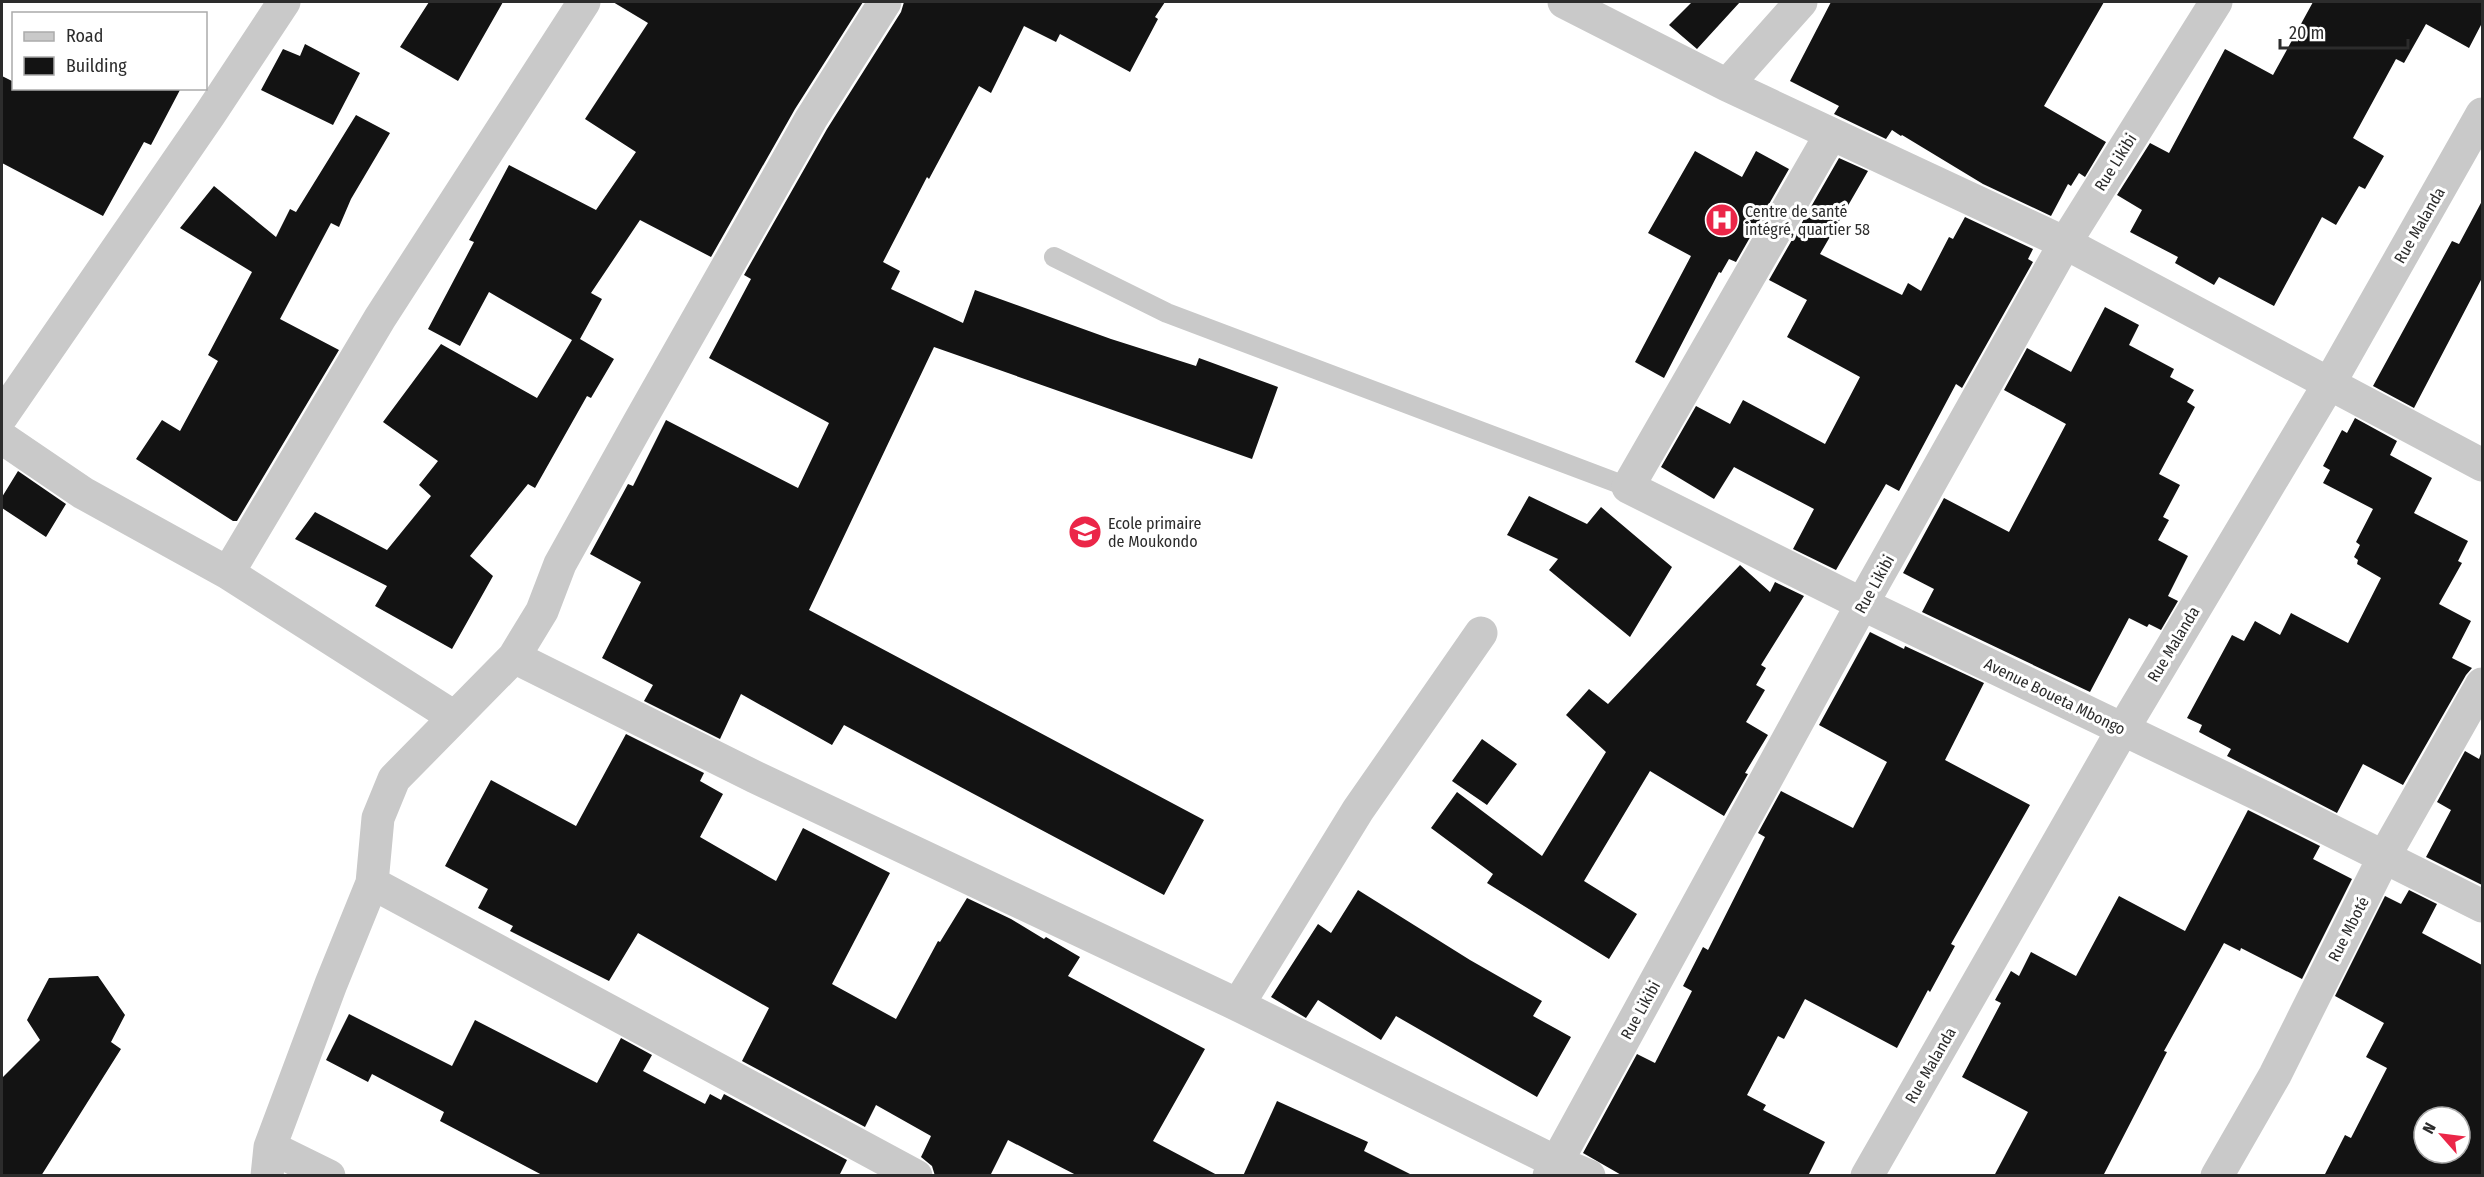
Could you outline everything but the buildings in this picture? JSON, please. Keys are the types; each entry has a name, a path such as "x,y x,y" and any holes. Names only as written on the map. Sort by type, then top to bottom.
{"street":[{"path":"2,416 210,114 284,2"},
{"path":"228,573 380,318 585,2"},
{"path":"329,1176 269,1161 331,984 372,883 378,818 394,779 514,657 542,610 561,564 638,424 811,119 885,2"},
{"path":"1564,2 1727,85 2065,243 2482,465"},
{"path":"1727,85 1801,2"},
{"name":"Rue Likibi","path":"1552,1169 1862,604 2065,243 2216,2"},
{"name":"Rue Malanda","path":"1867,1176 2123,729 2329,384 2482,114"},
{"path":"1628,487 1831,134"},
{"path":"2,438 84,493 228,573 454,717"},
{"name":"Avenue Boueta Mbongo","path":"1628,487 1862,604 2123,729 2482,906"},
{"path":"1238,1005 1358,810 1481,633"},
{"path":"514,657 755,777 1238,1005 1552,1169 1589,1176"},
{"name":"Rue Mboté","path":"2217,1176 2275,1076 2384,857 2482,684"},
{"path":"372,883 916,1176"}],"lane":[{"path":"1054,258 1167,313 1628,487"}],"place":[{"name":"Centre de santé intégré, quartier 58","path":"1722,220"},
{"name":"Ecole primaire de Moukondo","path":"1085,532"}]}
